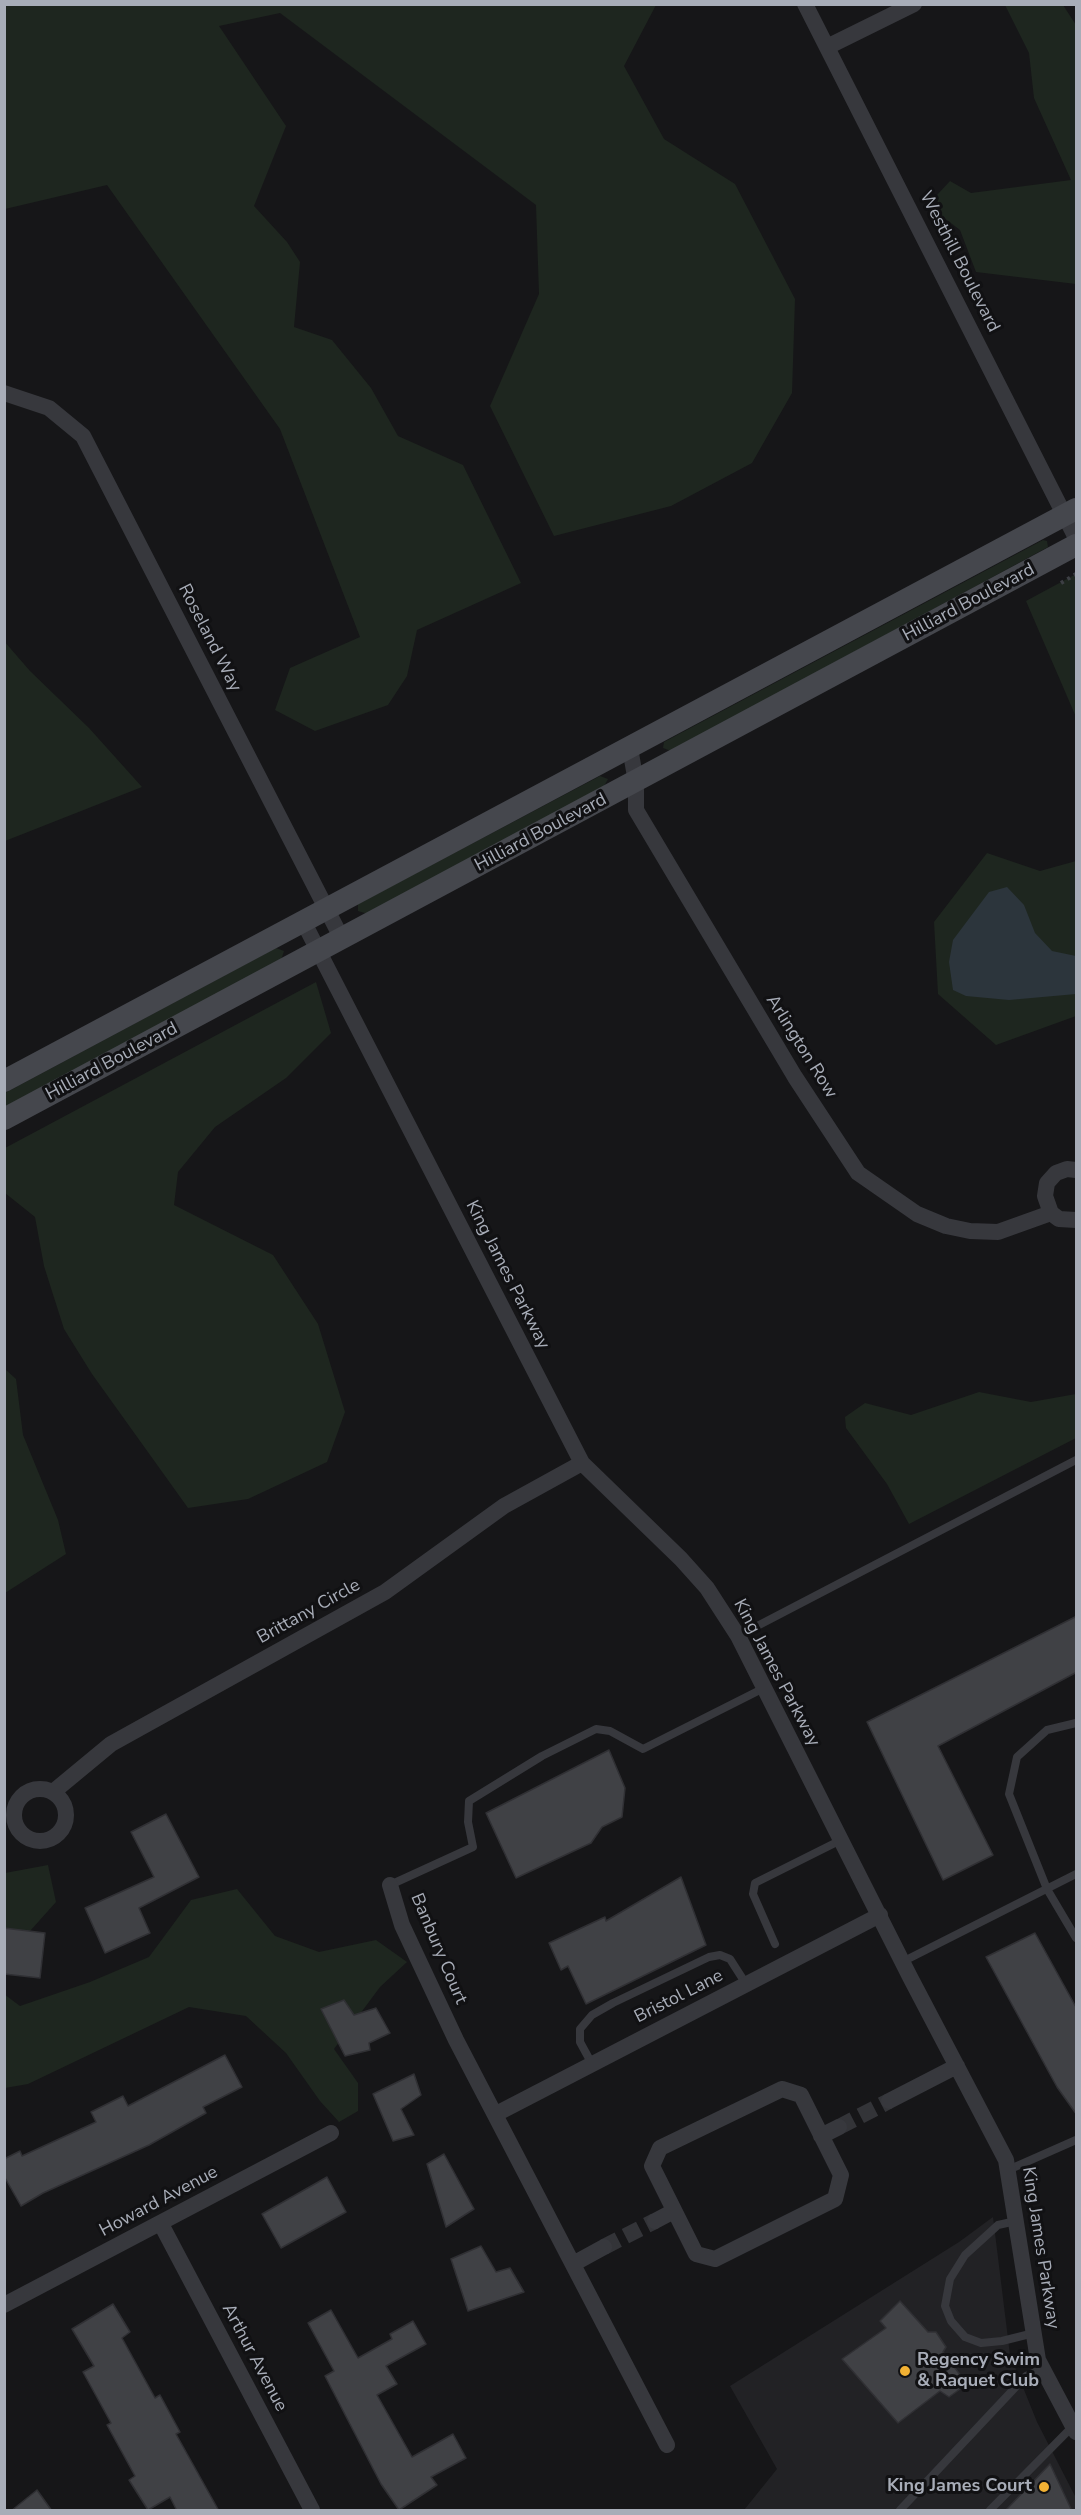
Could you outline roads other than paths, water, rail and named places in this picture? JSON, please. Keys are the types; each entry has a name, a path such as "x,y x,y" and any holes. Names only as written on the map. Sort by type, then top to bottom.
{"main road":[{"name":"Hilliard Boulevard","path":"4,1081 1071,511"},
{"name":"Hilliard Boulevard","path":"4,1119 1077,545"}],"street":[{"name":"Westhill Boulevard","path":"805,4 1071,511 1077,538"},
{"path":"827,47 914,4"},
{"name":"Roseland Way","path":"4,393 49,408 83,436 342,939"},
{"name":"Arlington Row","path":"630,748 636,782 636,810 795,1077 858,1173 917,1214 946,1226 998,1232 1051,1213"},
{"name":"King James Parkway","path":"303,921 582,1463 681,1559 707,1588 738,1636 902,1962 1006,2160 1038,2360 1074,2421"},
{"path":"1077,1170 1067,1169 1056,1173 1047,1184 1045,1196 1051,1213 1065,1221 1077,1220"},
{"name":"Brittany Circle","path":"53,1792 111,1744 385,1592 504,1506 582,1463"},
{"name":"Banbury Court","path":"390,1885 402,1925 456,2040 667,2445"},
{"name":"Bristol Lane","path":"496,2114 880,1915"},
{"path":"889,2101 957,2066"},
{"path":"782,2089 801,2095 821,2136 841,2175 835,2199 715,2259 696,2254 652,2166 660,2148 782,2089"},
{"path":"821,2136 839,2127"},
{"name":"Howard Avenue","path":"4,2305 331,2133"},
{"path":"655,2221 674,2211"},
{"name":"Arthur Avenue","path":"161,2224 312,2511"},
{"path":"573,2264 604,2247"}],"lane":[{"path":"738,1636 1077,1460"},
{"name":"Banbury Court","path":"390,1885 473,1847 468,1822 469,1801 542,1756 596,1730 610,1731 643,1749 764,1688"},
{"path":"1077,1723 1047,1730 1017,1757 1010,1794 1047,1889 1077,1938"},
{"path":"775,1944 753,1894 755,1883 841,1840"},
{"path":"902,1962 1077,1874"},
{"path":"592,2064 580,2042 580,2029 592,2015 613,2003 709,1957 720,1955 730,1959 746,1984"},
{"path":"1008,2170 1077,2140"},
{"path":"1016,2221 998,2225 965,2255 950,2279 945,2306 951,2321 965,2337 981,2343 1002,2341 1034,2333"},
{"path":"900,2511 1026,2376 1043,2369"},
{"path":"990,2511 1074,2421"}],"tunnel":[{"path":"839,2127 889,2101"},
{"path":"604,2247 655,2221"}],"place":[{"name":"Regency Swim & Raquet Club","path":"905,2371"},
{"name":"King James Court","path":"1044,2487"}]}
